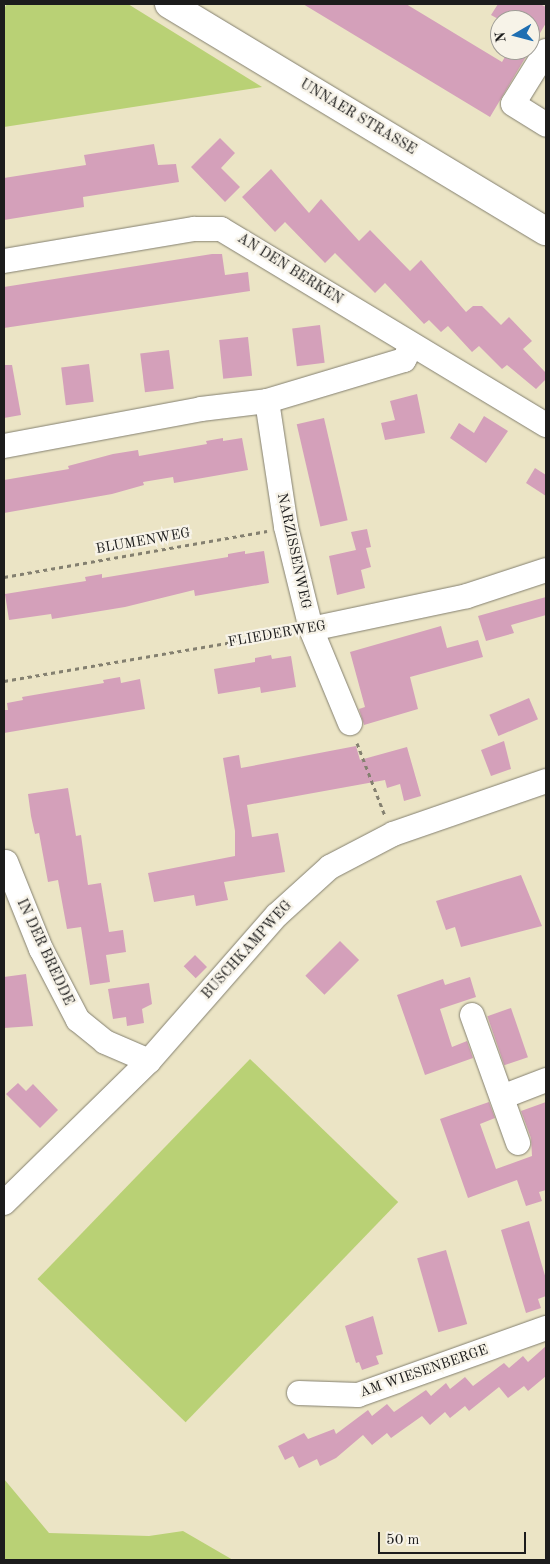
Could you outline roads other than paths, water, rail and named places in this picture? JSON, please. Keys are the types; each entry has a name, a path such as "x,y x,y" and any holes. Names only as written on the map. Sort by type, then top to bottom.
{"main road":[{"name":"UNNAER STRASSE","path":"169,4 546,231"}],"street":[{"path":"546,51 513,104 546,125"},
{"name":"AN DEN BERKEN","path":"4,261 194,230 221,229 546,425"},
{"path":"4,446 201,409 267,401 404,360 412,345"},
{"name":"NARZISSENWEG","path":"267,401 286,527 311,629 350,724"},
{"name":"FLIEDERWEG","path":"311,629 457,598 546,570"},
{"name":"BUSCHKAMPWEG","path":"4,1203 149,1061 299,893 330,867 393,834 545,784"},
{"name":"IN DER BREDDE","path":"6,862 41,949 78,1020 105,1042 149,1061"},
{"path":"472,1015 518,1143"},
{"path":"502,1097 546,1080"},
{"name":"AM WIESENBERGE","path":"299,1393 358,1395 546,1328"}]}
